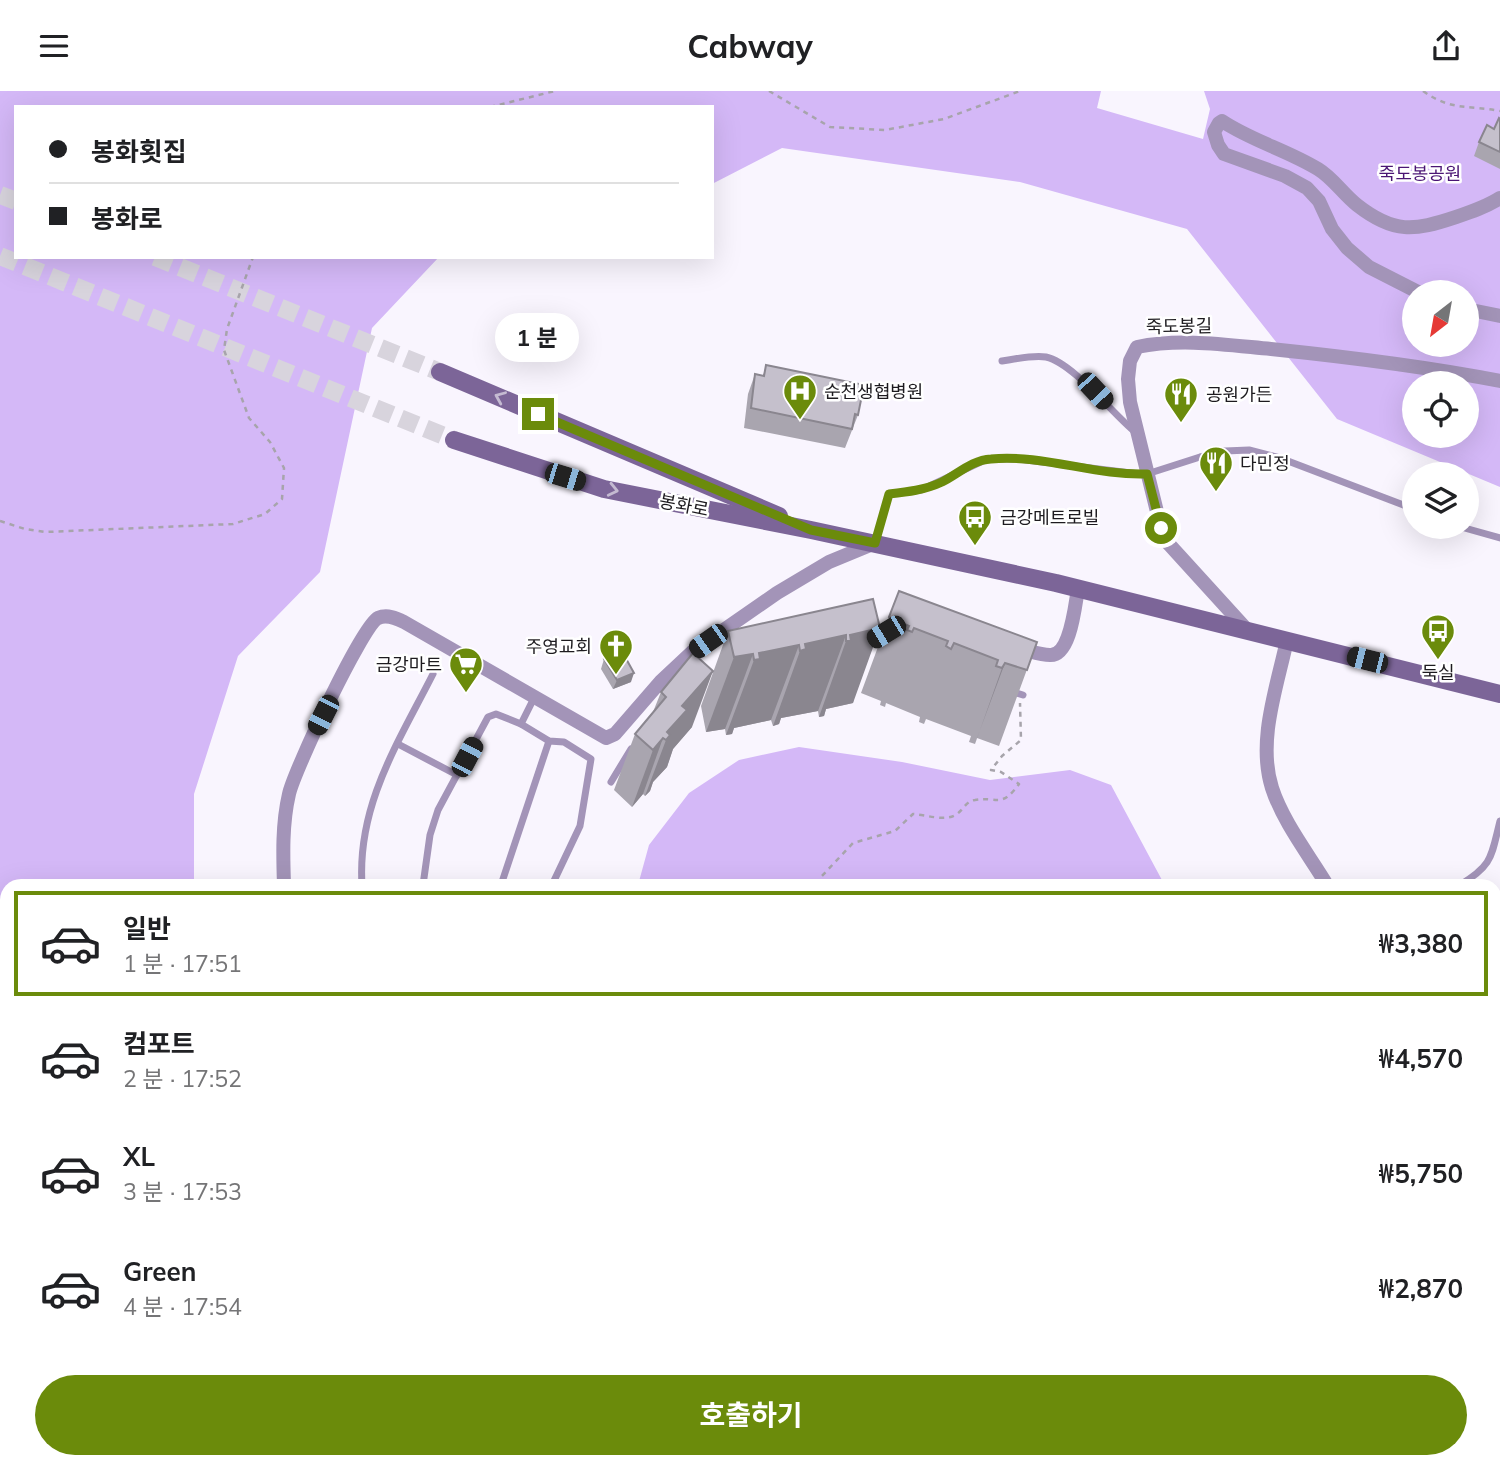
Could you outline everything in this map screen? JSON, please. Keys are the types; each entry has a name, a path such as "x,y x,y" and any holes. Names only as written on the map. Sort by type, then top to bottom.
{"main road":[{"name":"봉화로","path":"440,372 811,530"},
{"name":"봉화로","path":"454,440 604,489 811,530"},
{"path":"811,530 1078,589 1500,694"}],"street":[{"path":"1402,284 1369,267 1347,248 1332,229 1319,201 1307,188 1285,176 1224,155 1214,132 1219,123 1222,121 1239,132 1320,170 1356,205 1382,221 1402,228 1423,228 1481,209 1500,198"},
{"path":"1479,312 1500,316"},
{"name":"죽도봉길","path":"1248,631 1167,542 1161,528 1129,390 1130,361 1137,347 1198,342 1352,357 1500,381"},
{"path":"284,879 284,826 293,776 356,649 376,619 385,616 404,622 606,738 615,734 661,681 692,652 777,593 829,562 875,543"},
{"path":"998,644 1052,656 1058,654 1068,639 1078,589"},
{"path":"1287,641 1266,748 1269,775 1283,813 1323,879"}],"lane":[{"path":"1002,361 1047,357 1095,391 1138,433"},
{"path":"875,543 889,494 921,490 987,459 1017,459 1126,474 1147,474 1225,451 1249,450 1280,458 1402,504"},
{"path":"1479,532 1500,538"},
{"path":"875,649 863,645 891,633"},
{"path":"362,879 365,824 377,786 433,674"},
{"path":"996,685 1021,695"},
{"path":"521,724 534,698"},
{"path":"424,879 430,835 438,810 488,717 496,714 521,724 549,741 564,742 591,759 580,826 555,879"},
{"path":"611,782 640,738"},
{"path":"503,879 549,741"},
{"path":"398,744 457,775"},
{"path":"1469,879 1485,868 1491,857 1500,821"}],"path":[{"path":"498,105 555,91"},
{"path":"769,91 830,127 865,130 885,130 944,120 1020,91"},
{"path":"1423,91 1439,102 1457,107 1500,111"},
{"path":"0,521 45,532 233,524 265,514 282,499 284,468 271,442 249,418 224,350 227,328 252,259"},
{"path":"820,879 853,843 895,831 913,814 947,818 956,815 969,801 977,799 995,802 1008,797 1018,784 1001,772 992,770 1002,756 1021,740 1021,695"}],"green space":[{"name":"죽도봉공원","path":"0,91 1101,91 1097,108 1203,139 1210,109 1204,91 1500,91 1500,487 1479,478 1479,462 1440,462 1407,448 1479,448 1479,371 1402,371 1402,446 1337,419 1187,229 1020,182 782,148 714,183 714,105 14,105 14,259 437,259 372,328 320,572 238,656 194,794 194,879 0,879"},
{"path":"799,747 902,762 990,780 1070,770 1111,785 1161,879 640,879 649,845 689,793 739,760"}],"building":[{"path":"1499,118 1500,152 1479,142 1487,125 1494,129"},
{"path":"766,365 864,385 858,415 855,414 852,429 751,408 755,374 764,376"},
{"path":"899,591 1037,642 1027,670 1005,663 1002,668 996,666 998,660 954,643 951,649 946,646 948,641 914,628 912,632 907,630 909,626 889,617"},
{"path":"873,599 880,628 850,635 851,641 846,641 846,635 805,644 806,649 800,651 799,645 759,653 760,659 754,660 753,654 734,657 728,631"},
{"path":"619,646 634,673 617,680 604,659"},
{"path":"693,653 713,671 682,706 687,710 667,732 670,735 666,740 663,738 653,750 635,734 666,697 661,692"}],"tunnel":[{"path":"0,195 14,200"},
{"path":"0,256 454,440"},
{"path":"160,259 440,372"}],"place":[{"name":"순천생협병원","path":"800,421"},
{"name":"공원가든","path":"1181,424"},
{"name":"다민정","path":"1216,493"},
{"name":"금강메트로빌","path":"975,547"},
{"name":"둑실","path":"1438,661"},
{"name":"주영교회","path":"616,676"},
{"name":"금강마트","path":"466,694"}],"route":[{"path":"538,414 811,530 875,543 889,494 921,490 981,460 995,458 1126,474 1147,474 1161,528"}]}
